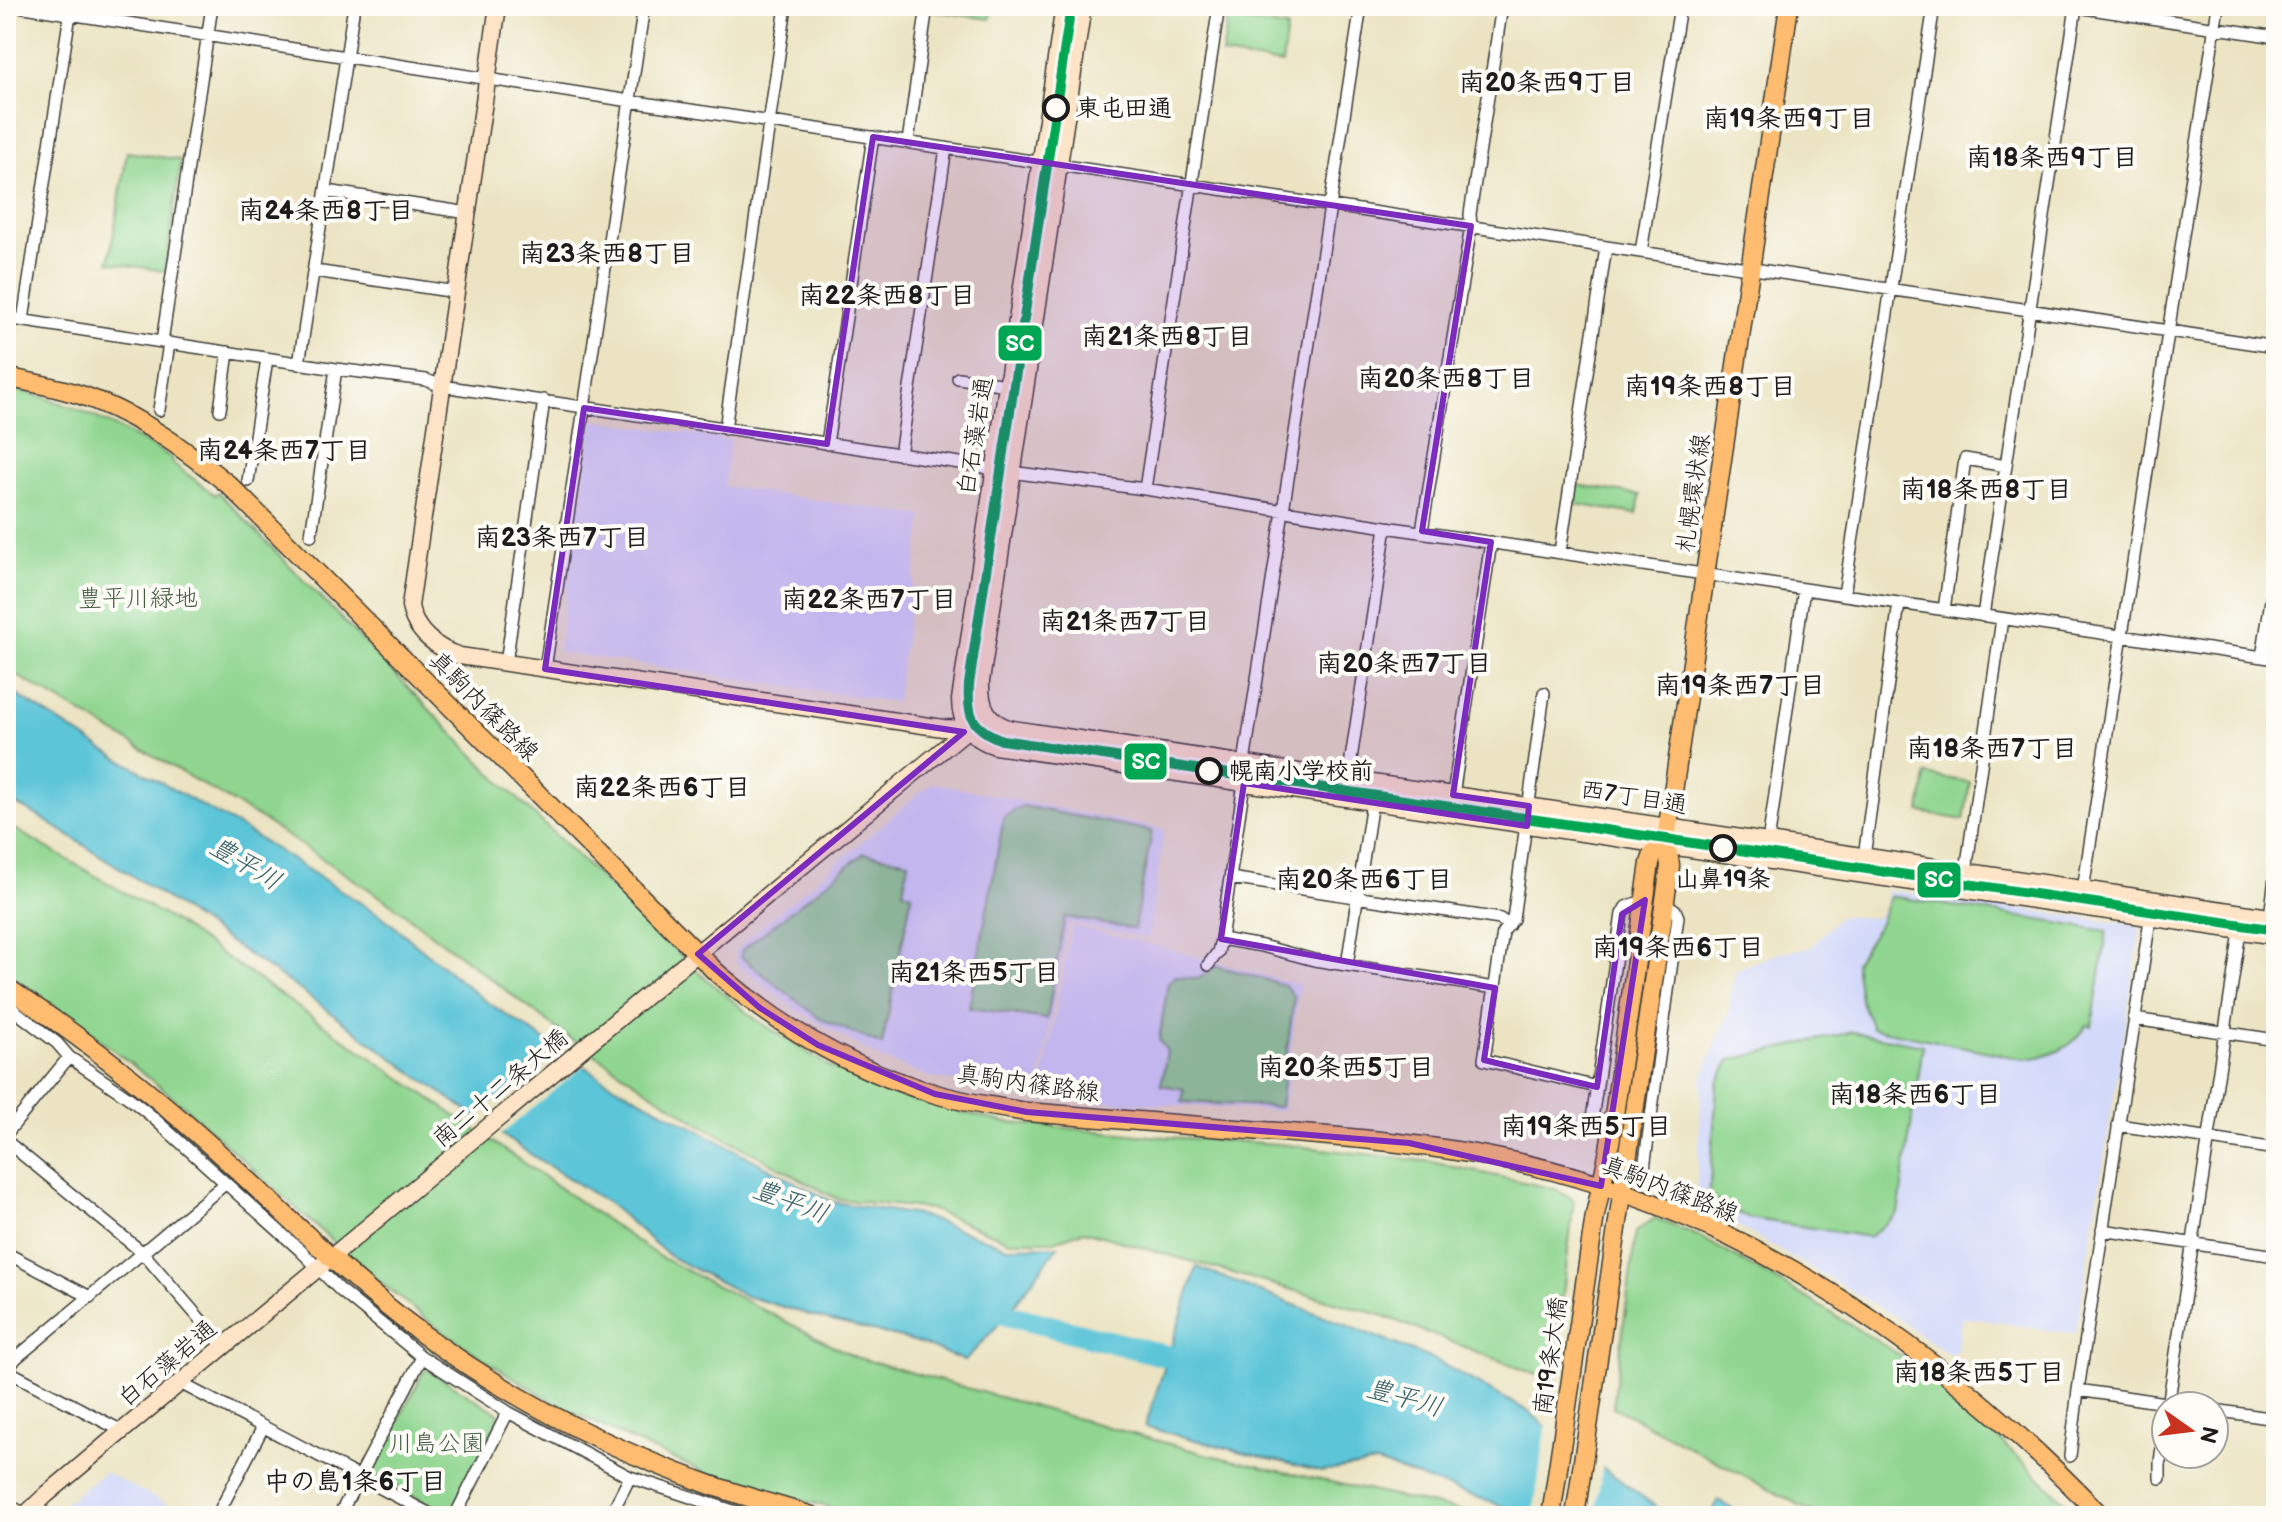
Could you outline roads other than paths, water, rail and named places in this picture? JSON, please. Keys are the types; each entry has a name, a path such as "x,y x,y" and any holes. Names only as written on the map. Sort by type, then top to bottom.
{"main road":[{"name":"札幌環状線","path":"1622,1202 1670,866 1666,836 1789,6"},
{"name":"真駒内篠路線","path":"6,377 96,400 131,416 179,445 229,485 693,958 760,1008 818,1045 886,1077 978,1105 1027,1112 1409,1143 1499,1158 1622,1202 1678,1214 1728,1236 1853,1305 1975,1398 2101,1516"},
{"name":"札幌環状線","path":"1599,1194 1609,1150 1650,863 1666,836"},
{"path":"6,987 168,1108 331,1259 426,1337 558,1418 642,1458 709,1484 812,1516"},
{"name":"南19条大橋","path":"1551,1516 1599,1194"},
{"name":"南19条大橋","path":"1575,1516 1622,1202"}],"street":[{"path":"18,6 67,11 208,36 630,101 2276,347"},
{"path":"159,410 165,343 212,6"},
{"path":"299,364 354,6"},
{"path":"498,6 410,606 425,635 442,649 460,656 943,728 968,729"},
{"path":"545,669 644,6"},
{"path":"725,429 786,6"},
{"path":"908,142 927,6"},
{"name":"白石藻岩通","path":"968,729 960,710 960,700 1064,6"},
{"name":"白石藻岩通","path":"988,715 982,706 981,681 1083,6"},
{"path":"1145,489 1219,6"},
{"path":"1208,965 1218,952 1221,939 1244,783 1244,763 1361,6"},
{"path":"1422,531 1471,226 1470,214 1502,6"},
{"path":"1641,252 1680,6"},
{"path":"1844,595 1934,6"},
{"path":"2068,6 2101,8 2276,37"},
{"path":"2083,890 2218,6"},
{"path":"1983,616 2076,7"},
{"path":"23,320 67,11"},
{"path":"827,444 873,137"},
{"path":"900,455 946,148"},
{"path":"327,191 468,213"},
{"path":"1560,552 1606,247"},
{"path":"315,271 456,292"},
{"path":"6,318 299,364 426,380 442,386 994,470 1145,489 2276,659"},
{"path":"220,410 228,352"},
{"path":"248,481 267,359"},
{"path":"311,535 336,369"},
{"path":"958,378 1007,385"},
{"path":"506,663 544,400"},
{"path":"1944,610 1965,459 2006,466"},
{"path":"1348,779 1386,527"},
{"path":"1453,795 1491,542"},
{"path":"2262,657 2276,569"},
{"path":"1768,843 1804,589"},
{"path":"1864,857 1899,603"},
{"path":"1966,871 2002,619"},
{"path":"1544,693 1513,919 1503,932 1484,1060 1597,1087"},
{"path":"693,958 988,715"},
{"name":"西7丁目通","path":"988,715 999,725 1012,729 1529,806 1666,836 2150,918 2276,936"},
{"name":"西7丁目通","path":"968,729 984,742 995,746 1527,826 1768,843 2273,917"},
{"path":"1347,965 1372,802"},
{"path":"2273,917 2276,870"},
{"path":"1230,878 1500,919 1509,925"},
{"path":"1598,1120 1592,1119 1622,914 1626,907 1645,900"},
{"path":"2070,1456 2153,900"},
{"path":"1644,1168 1678,917 1675,910 1665,903"},
{"path":"2170,1390 2243,913"},
{"path":"1221,939 1314,960 1495,988"},
{"name":"南二十二条大橋","path":"331,1259 693,958"},
{"path":"6,1004 57,1043 69,1057 129,1098 226,1183 331,1259 341,1291 422,1357 508,1412 630,1477 748,1516"},
{"path":"2134,1019 2276,1040"},
{"path":"6,1134 69,1057"},
{"path":"2118,1125 2276,1149"},
{"path":"6,1141 143,1253 224,1347"},
{"path":"122,1431 6,1370 16,1358 226,1183"},
{"path":"2102,1230 2276,1256"},
{"path":"6,1253 90,1297"},
{"name":"白石藻岩通","path":"24,1516 331,1259"},
{"path":"339,1516 422,1357"},
{"path":"180,1383 434,1516"},
{"path":"2078,1390 2150,1402"},
{"path":"455,1516 508,1412"},
{"path":"2230,1412 2276,1419"},
{"path":"217,1516 263,1427"},
{"path":"2160,1470 2160,1478"},
{"path":"610,1516 630,1477"},
{"path":"6,1507 24,1516"}],"water":[{"path":"6,688 102,749 245,830 383,917 483,999 603,1079 832,1202 919,1215 1007,1247 1058,1246 1007,1315 965,1361 917,1342 746,1296 669,1256 611,1205 527,1152 303,992 142,882 30,811 6,800"},
{"path":"1197,1267 1433,1359 1528,1411 1662,1511 1711,1515 1718,1501 1745,1516 1531,1516 1377,1463 1321,1472 1145,1427"}],"waterway":[{"name":"豊平川","path":"979,1305 1197,1364"}],"place":[{"name":"東屯田通","path":"1056,108"},
{"name":"幌南小学校前","path":"1209,771"},
{"name":"山鼻19条","path":"1723,848"}],"district":[{"name":"南20条西9丁目","path":"1547,82"},
{"name":"南19条西9丁目","path":"1789,118"},
{"name":"南18条西9丁目","path":"2052,157"},
{"name":"南24条西8丁目","path":"326,210"},
{"name":"南23条西8丁目","path":"607,253"},
{"name":"南22条西8丁目","path":"887,295"},
{"name":"南21条西8丁目","path":"1167,336"},
{"name":"南20条西8丁目","path":"1446,378"},
{"name":"南19条西8丁目","path":"1710,386"},
{"name":"南24条西7丁目","path":"284,450"},
{"name":"南18条西8丁目","path":"1986,489"},
{"name":"南23条西7丁目","path":"562,537"},
{"name":"南22条西7丁目","path":"869,599"},
{"name":"南21条西7丁目","path":"1125,621"},
{"name":"南20条西7丁目","path":"1404,663"},
{"name":"南19条西7丁目","path":"1740,685"},
{"name":"南18条西7丁目","path":"1992,748"},
{"name":"南22条西6丁目","path":"662,787"},
{"name":"南20条西6丁目","path":"1364,879"},
{"name":"南19条西6丁目","path":"1678,947"},
{"name":"南21条西5丁目","path":"974,972"},
{"name":"南20条西5丁目","path":"1346,1067"},
{"name":"南18条西6丁目","path":"1915,1094"},
{"name":"南19条西5丁目","path":"1586,1126"},
{"name":"南18条西5丁目","path":"1979,1372"},
{"name":"中の島1条6丁目","path":"355,1481"}],"park label":[{"name":"豊平川緑地","path":"138,598"},
{"name":"川島公園","path":"437,1443"}]}
